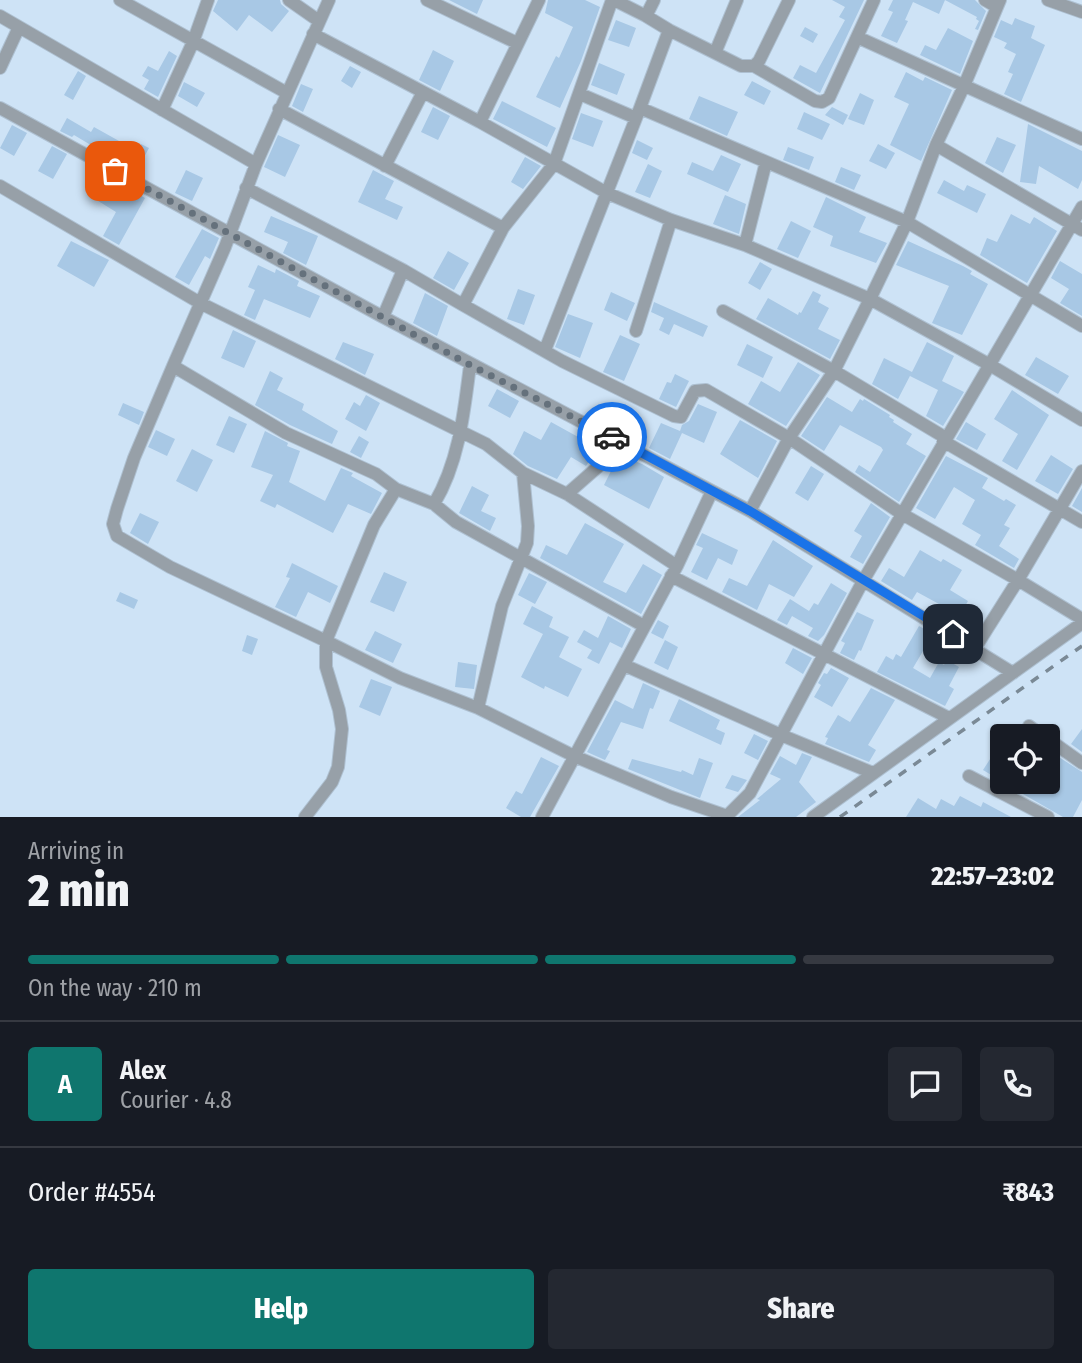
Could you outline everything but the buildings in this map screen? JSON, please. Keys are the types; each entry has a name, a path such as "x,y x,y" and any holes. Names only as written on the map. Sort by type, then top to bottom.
{"street":[{"path":"120,0 286,93"},
{"path":"162,110 208,0"},
{"path":"289,0 319,21"},
{"path":"329,0 279,109 202,304 134,458 113,524 117,536 170,567 400,678 478,708 574,757 726,817 750,793 863,582 1031,294 1077,227 1082,207"},
{"path":"427,0 517,43"},
{"path":"480,122 539,0"},
{"path":"463,305 503,228 554,164 613,0 741,66 754,66 815,101 822,102 829,98 874,0"},
{"path":"646,16 654,0"},
{"path":"715,53 737,0"},
{"path":"754,66 789,0"},
{"path":"750,511 789,438 834,371 906,222 936,145 999,3 985,0"},
{"path":"1048,0 1082,12"},
{"path":"0,16 256,164"},
{"path":"0,68 19,27"},
{"path":"545,350 669,30"},
{"path":"313,34 607,193 671,220 745,245 870,299 990,365 1082,420"},
{"path":"857,37 1082,138"},
{"path":"385,166 423,92"},
{"path":"580,94 766,162 906,222 1082,326"},
{"path":"0,108 470,365 750,511 1013,673"},
{"path":"279,109 503,228"},
{"path":"936,145 1077,227"},
{"path":"745,245 766,162"},
{"path":"0,186 202,304 486,444 523,473 566,495 674,571 823,655 949,718"},
{"path":"246,188 403,270 615,388 674,416 681,417 684,414 695,391 706,390 789,438 902,514 1018,580 1082,621 813,817"},
{"path":"636,331 671,220"},
{"path":"383,317 403,270"},
{"path":"723,311 834,371 1082,522"},
{"path":"434,504 444,488 462,431 470,365"},
{"path":"173,366 286,433 376,474 396,489 434,504 456,522 644,626"},
{"path":"566,495 624,444"},
{"path":"975,648 1082,471"},
{"path":"478,708 502,606 527,543 523,473"},
{"path":"305,817 332,782 338,767 342,729 326,667 326,641 374,525 396,489"},
{"path":"542,817 674,571 712,491"},
{"path":"624,665 873,773"},
{"path":"1060,748 1082,763"},
{"path":"969,776 1048,817"}],"railway":[{"path":"840,817 1082,646"}],"way so far":[{"path":"115,171 470,365 612,437"}],"route":[{"path":"612,437 750,511 863,582 953,634"}]}
